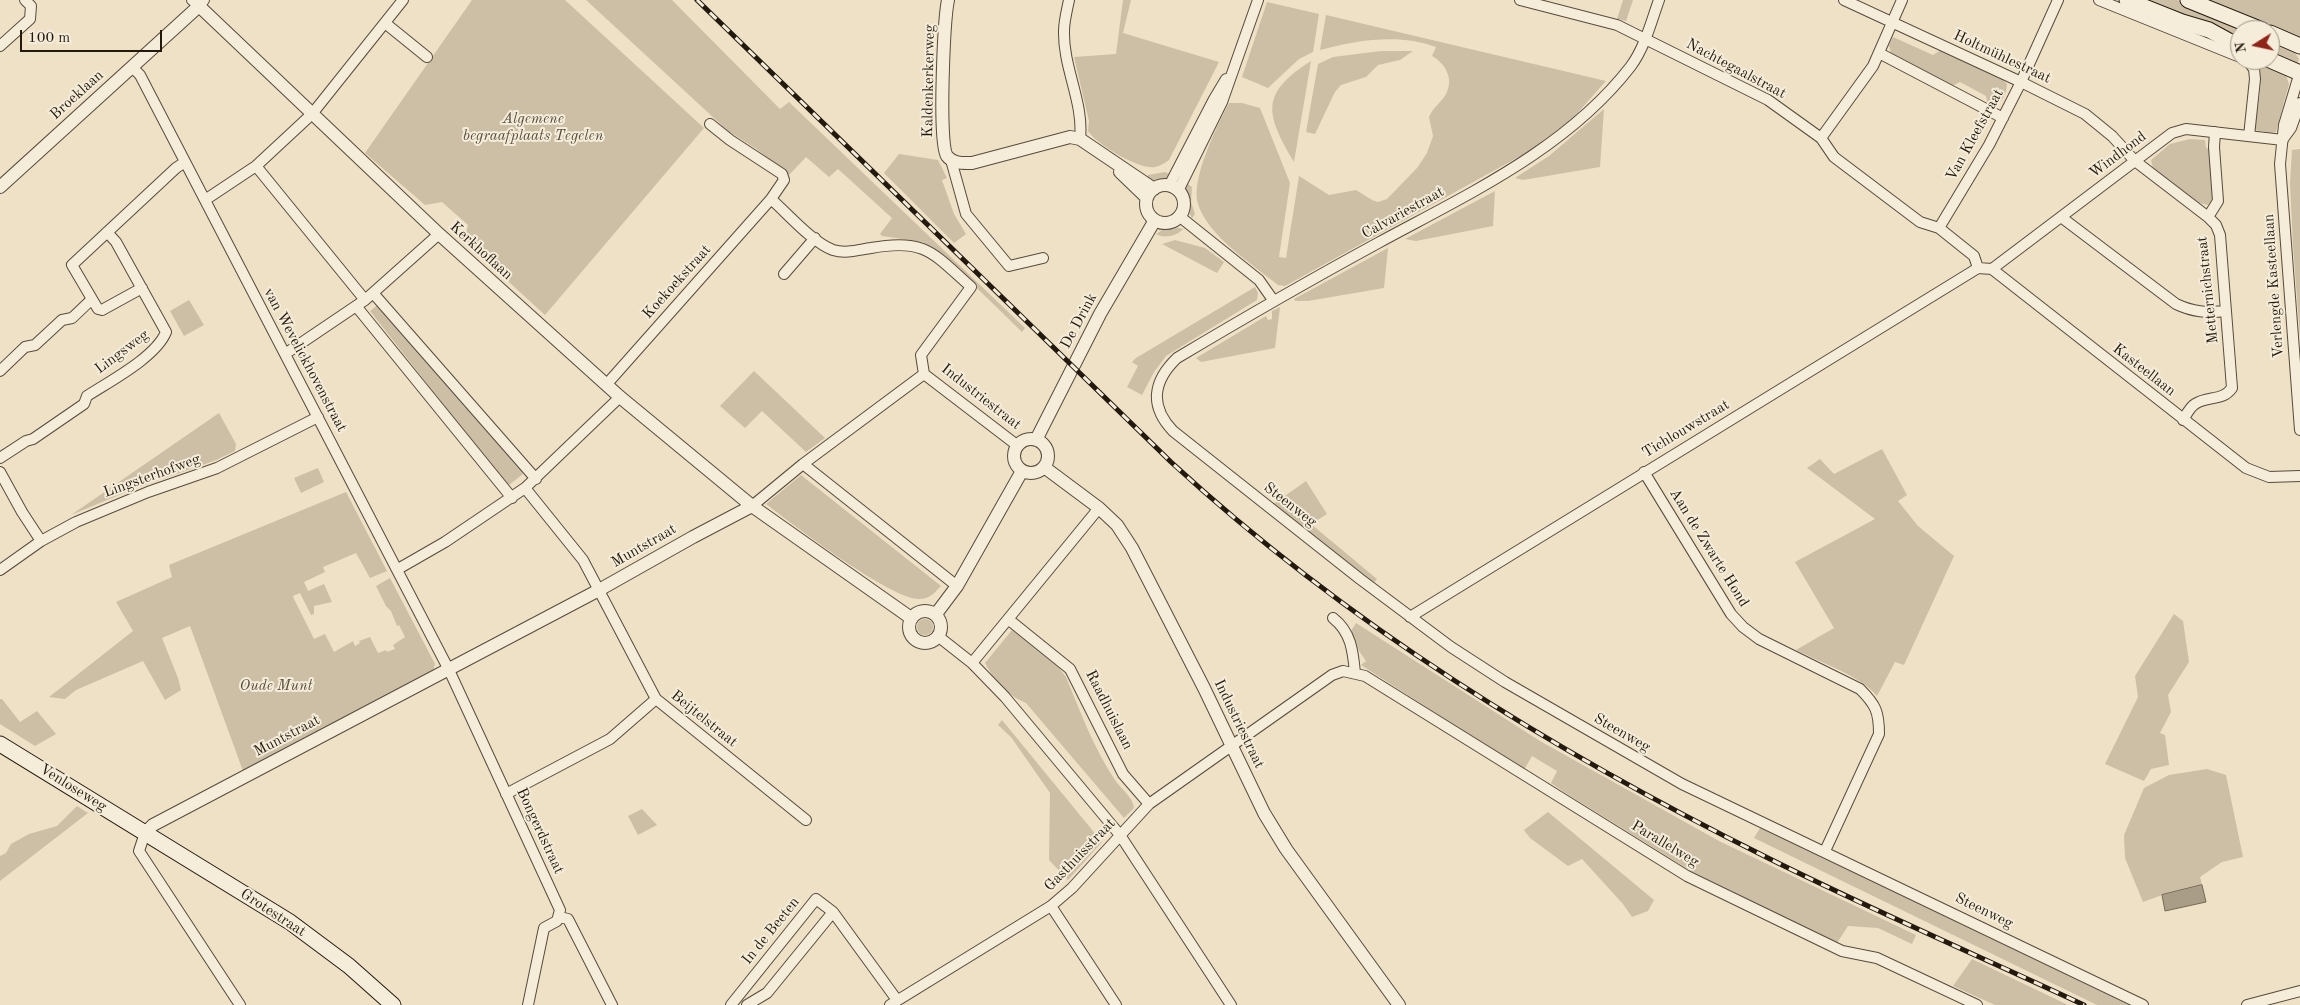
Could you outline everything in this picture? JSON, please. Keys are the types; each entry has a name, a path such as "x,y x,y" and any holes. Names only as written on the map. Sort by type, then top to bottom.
{"main road":[{"path":"2127,0 2182,22 2209,30 2230,42"},
{"path":"2188,0 2237,20"},
{"path":"2280,38 2300,46"},
{"path":"2280,64 2300,72"},
{"name":"Venloseweg","path":"0,744 145,833"},
{"name":"Grotestraat","path":"145,833 290,922 350,966 393,1005"}],"street":[{"path":"0,46 30,20 31,6 25,0"},
{"path":"205,200 256,166 312,114 403,0"},
{"name":"Kaldenkerkerweg","path":"948,0 942,81 944,150 951,160"},
{"path":"1069,0 1064,30 1066,54 1082,124 1080,139"},
{"path":"1174,188 1222,102 1258,0"},
{"name":"Nachtegaalstraat","path":"1520,0 1617,25 1768,100 1821,138 1834,157 1920,222 1939,228 1974,256 1978,268"},
{"name":"Calvariestraat","path":"1158,390 1164,371 1178,358 1273,300 1497,178 1541,150 1575,123 1632,65 1646,38 1659,0"},
{"name":"Holtmühlestraat","path":"1844,0 2021,82 2085,114 2112,136 2135,161 2208,217"},
{"path":"1821,138 1873,66 1902,0"},
{"name":"Van Kleefstraat","path":"1939,228 1989,146 2021,82 2058,0"},
{"path":"2098,0 2230,53"},
{"name":"Broeklaan","path":"0,187 132,67 198,2"},
{"name":"Kerkhoflaan","path":"198,2 438,234 606,385 752,506"},
{"path":"385,23 427,57"},
{"path":"1879,53 2003,118"},
{"name":"van Wevelickhovenstraat","path":"132,67 140,75 449,670"},
{"path":"2249,136 2255,78 2254,70"},
{"name":"Verlengde Kasteellaan","path":"2300,72 2284,125 2280,164 2300,430"},
{"name":"Verlengde Kasteellaan","path":"2283,140 2291,128 2300,103"},
{"name":"Koekoekstraat","path":"606,385 771,199 784,180 782,174 730,140 710,124"},
{"name":"Windhond","path":"1992,268 2172,133 2186,129 2283,140"},
{"name":"Metternichstraat","path":"2183,420 2194,405 2202,400 2220,398 2227,395 2232,388 2220,236 2216,226 2208,217 2218,201 2214,147 2215,132"},
{"path":"951,160 959,163 972,163 1070,137 1080,139 1099,151 1150,194"},
{"path":"951,160 966,214 1009,266 1043,258"},
{"path":"142,288 102,310 98,309 72,265 176,168 185,162"},
{"path":"256,166 512,498"},
{"path":"1161,186 1174,188 1183,203 1180,216 1168,223 1155,220 1147,211 1150,194 1161,186"},
{"path":"771,199 831,250 844,253 894,244 914,245 934,254 971,287 921,355 924,374"},
{"path":"1180,216 1259,280 1273,300"},
{"path":"2061,217 2176,304 2190,311 2204,313 2226,311"},
{"name":"De Drink","path":"1036,440 1100,314 1155,220"},
{"name":"Lingsweg","path":"0,458 26,441 33,439 84,404 87,396 150,353 162,340 166,332 116,242 107,232"},
{"path":"286,354 361,303 438,234"},
{"path":"784,274 815,238"},
{"path":"1978,268 1992,268"},
{"name":"Tichlouwstraat","path":"1410,617 1978,268"},
{"name":"Kasteellaan","path":"1992,268 2246,468 2269,477 2300,476"},
{"path":"373,292 536,479"},
{"path":"0,371 25,347 35,345 62,320 72,318 92,299"},
{"name":"Industriestraat","path":"924,374 1018,446"},
{"name":"Muntstraat","path":"145,833 161,821 449,670 599,590 693,536 752,506 804,464 924,374"},
{"name":"Steenweg","path":"1158,390 1159,412 1164,422 1173,431 1410,617 1450,647 1505,682 1682,784 2143,1005"},
{"path":"398,570 525,488 620,397"},
{"name":"Lingsterhofweg","path":"0,570 41,541 76,522 112,506 217,468 318,417"},
{"path":"1026,440 1036,440 1047,451 1048,459 1044,467 1034,473 1022,471 1015,460 1018,446 1026,440"},
{"path":"804,464 957,586"},
{"name":"Industriestraat","path":"1044,467 1099,508 1117,525 1132,548 1204,688 1264,813 1286,849 1398,1005"},
{"path":"936,614 957,586 1022,471"},
{"path":"0,472 22,512 41,541"},
{"name":"Aan de Zwarte Hond","path":"1644,472 1731,614 1743,628 1860,689 1873,702 1880,715 1880,734 1825,851"},
{"name":"Beijtelstraat","path":"525,488 583,560 656,699 806,820"},
{"path":"752,506 912,618"},
{"path":"972,663 1099,508"},
{"path":"924,610 936,614 942,624 939,636 927,644 916,640 910,632 912,618 924,610"},
{"path":"1230,745 1332,675 1344,672 1355,673 1354,652 1349,638 1340,624 1333,618"},
{"name":"Raadhuislaan","path":"1008,619 1070,669 1123,774 1149,804"},
{"path":"939,636 972,663 1005,697 1120,835 1231,1005"},
{"name":"Bongerdstraat","path":"449,670 560,910 559,916"},
{"name":"Parallelweg","path":"1355,673 1365,676 1687,876 1842,951 1877,958 1977,1005"},
{"path":"506,794 610,739 656,699"},
{"name":"Gasthuisstraat","path":"894,1003 1052,906 1072,888 1149,804 1230,745"},
{"path":"145,833 139,851 240,1005"},
{"name":"In de Beeten","path":"730,1005 816,899 833,912"},
{"path":"1052,906 1116,1005"},
{"path":"747,1005 767,993 833,912 894,1003"},
{"path":"528,1005 544,928 557,921 559,916 568,919 612,1005"},
{"path":"2247,1005 2300,991"}],"green space":[{"name":"Algemene begraafplaats Tegelen","path":"472,0 565,0 704,128 545,315 464,241 468,225 442,202 425,205 365,153"},
{"path":"586,0 672,0 780,109 789,102 1025,328 1022,332 942,254 923,242 882,236 880,234 892,218 838,169 829,177 806,157 789,175 755,148 728,131"},
{"path":"1123,0 1131,0 1123,33 1219,62 1169,160 1155,167 1148,167 1118,155 1100,143 1088,131 1089,121 1074,57 1116,54"},
{"path":"1623,0 1633,0 1626,21 1617,19"},
{"path":"2139,0 2177,0 2230,21 2230,39"},
{"path":"2194,0 2300,0 2300,40 2280,32 2280,20 2247,20"},
{"path":"1267,2 1319,14 1313,52 1299,59 1268,88 1242,77"},
{"path":"1326,15 1606,81 1573,118 1533,149 1285,286 1278,285 1244,259 1221,238 1203,216 1198,204 1198,181 1201,167 1212,138 1229,103 1242,103 1260,108 1290,183 1279,257 1286,258 1299,176 1329,195 1356,190 1378,202 1387,199 1417,168 1427,153 1433,136 1429,117 1446,94 1449,83 1449,77 1445,68 1432,56 1436,47 1422,43 1393,39 1363,41 1320,50"},
{"path":"1893,37 1933,55 1941,50 2002,79 2007,84 2003,98 1998,104 1991,107 1988,105 1986,96 1960,82 1952,86 1891,54 1889,45"},
{"path":"2280,43 2293,50 2299,59 2296,67 2280,60"},
{"path":"1381,51 1413,51 1400,60 1378,65 1366,77 1341,85 1335,92 1315,134 1306,132 1318,64 1333,57"},
{"path":"1311,61 1294,162 1278,131 1273,118 1272,106 1275,95 1282,84"},
{"path":"2280,69 2284,70 2289,84 2276,132 2254,130 2259,104 2258,70"},
{"path":"1604,109 1600,167 1523,180 1515,178 1549,156"},
{"path":"2190,139 2205,140 2206,148 2210,149 2213,198 2208,205 2199,203 2153,168 2151,160 2170,144"},
{"path":"2300,149 2300,337 2290,183 2292,150"},
{"path":"899,154 938,160 947,178 942,180 954,214 966,234 954,243 884,173"},
{"path":"1165,172 1172,175 1161,183 1145,179 1148,175"},
{"path":"1185,182 1192,187 1191,202 1195,214 1192,218 1185,200"},
{"path":"1495,191 1493,226 1416,241 1405,239"},
{"path":"1172,226 1183,229 1170,236 1159,236 1156,234 1165,228"},
{"path":"1175,240 1205,248 1224,262 1217,273 1162,244"},
{"path":"1388,248 1384,288 1308,301 1295,301 1294,299"},
{"path":"1255,287 1258,293 1257,300 1166,356 1154,372 1142,395 1127,387 1138,366 1132,362 1136,358"},
{"path":"189,300 204,325 184,336 170,311"},
{"path":"379,304 521,470 523,474 509,485 505,483 370,311"},
{"path":"1280,307 1275,348 1201,362 1196,358 1266,316 1268,320 1272,319 1272,311"},
{"path":"754,371 825,438 806,452 762,411 745,428 720,406"},
{"path":"219,413 236,444 235,451 214,461 136,488 71,515"},
{"path":"1882,449 1907,495 1898,501 1918,526 1954,556 1904,665 1895,662 1877,696 1861,682 1796,650 1834,628 1795,562 1875,519 1807,468 1820,459 1834,474"},
{"path":"318,468 324,482 301,493 294,478"},
{"path":"801,475 941,586 926,598 919,599 905,596 841,559 766,504"},
{"path":"1306,481 1327,514 1311,524 1377,579 1373,584 1303,527 1272,505"},
{"name":"Oude Munt","path":"346,492 387,571 370,578 356,553 323,567 325,572 304,582 308,591 324,584 332,602 314,606 314,614 311,615 300,593 293,596 294,599 314,639 325,634 334,652 353,641 355,646 360,643 359,641 370,637 378,653 386,650 387,652 395,649 393,645 405,637 399,625 397,626 391,611 386,606 376,586 390,578 435,664 433,671 243,771 190,626 162,638 181,690 165,700 143,661 76,690 65,699 49,697 133,631 116,602 172,577 169,565"},
{"path":"2174,614 2183,621 2189,662 2168,695 2171,712 2160,733 2165,735 2169,765 2151,769 2144,781 2105,764 2138,697 2135,676"},
{"path":"925,619 931,621 933,627 931,633 925,635 919,633 917,627 919,621"},
{"path":"1356,623 1540,741 1719,841 1916,935 1912,944 1878,928 1848,926 1837,943 1691,871 1551,783 1557,771 1532,756 1524,770 1361,665 1366,661 1359,651 1351,631"},
{"path":"1012,630 1059,668 1066,677 1100,756 1133,804 1134,808 1124,818 1026,703 1007,692 989,670 985,663"},
{"path":"0,699 2,699 20,722 37,711 56,734 35,746 0,724"},
{"path":"1002,720 1102,842 1068,880 1049,860 1050,793 1011,737 998,725"},
{"path":"2207,769 2226,775 2243,857 2222,862 2200,877 2202,885 2143,902 2125,858 2124,835 2144,788 2169,775"},
{"path":"77,806 88,813 0,881 0,856 6,853 11,844 29,834 57,826"},
{"path":"642,809 657,825 638,835 628,816"},
{"path":"1548,812 1654,900 1648,911 1632,917 1623,904 1582,859 1568,866 1530,838 1524,830"},
{"path":"1760,828 2133,1005 2097,1005 1754,838"},
{"path":"1972,959 2068,1005 1995,1005 1953,986"}],"shaded area":[{"path":"2202,885 2206,902 2165,911 2162,895"}],"railway":[{"path":"697,0 1171,462 1309,578 1381,631 1531,729 1688,817 1846,896 2084,1005"}]}
